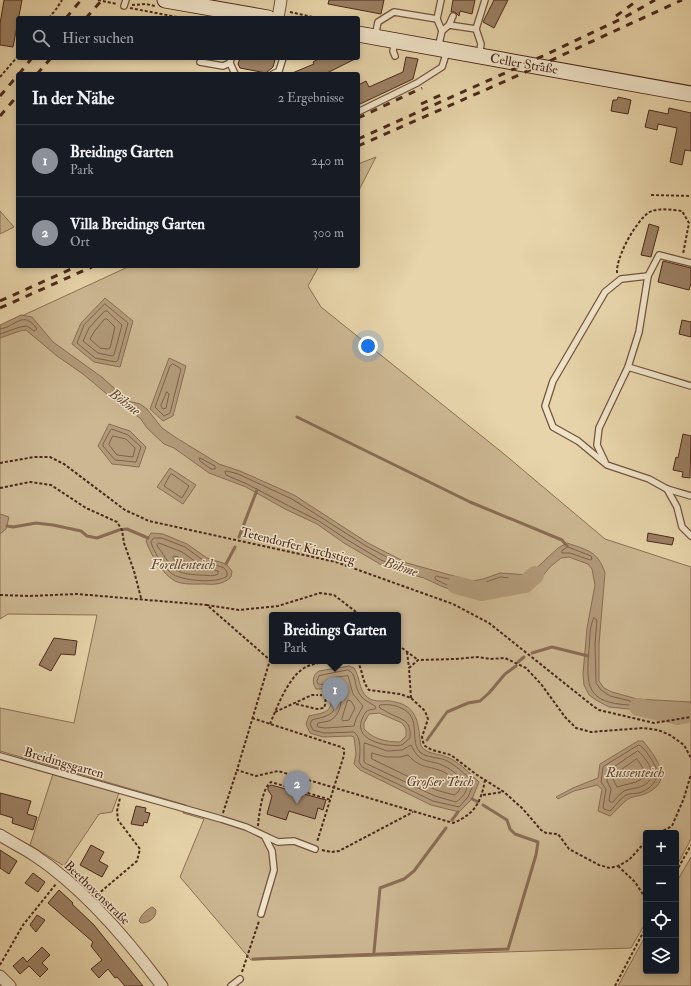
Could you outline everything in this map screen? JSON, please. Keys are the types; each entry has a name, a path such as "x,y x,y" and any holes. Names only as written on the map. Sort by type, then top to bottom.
{"main road":[{"path":"165,0 239,16"},
{"name":"Celler Straße","path":"360,34 691,94"}],"street":[{"path":"278,16 281,0"},
{"name":"Beethovenstraße","path":"0,835 35,855 90,901 134,949 162,986"},
{"path":"0,976 10,986"}],"lane":[{"path":"360,111 417,83 442,67 444,62 442,31 437,19 441,0"},
{"path":"479,56 481,44 476,30 485,0"},
{"path":"375,37 378,22 394,12 437,19"},
{"path":"442,31 450,25 453,16"},
{"path":"450,25 476,30"},
{"path":"395,41 393,51 395,56"},
{"path":"200,62 223,66 230,60 235,72"},
{"path":"277,72 279,71 282,60"},
{"path":"607,465 596,445 599,428 628,368 639,332 648,276 659,255 691,263"},
{"path":"648,276 621,279 605,292 553,381 545,406 553,426 578,441 607,465 649,479 667,489 691,496"},
{"path":"628,368 691,386"},
{"path":"667,489 677,507 682,527 691,536"},
{"name":"Breidingsgarten","path":"0,756 221,819 278,842 294,841 315,849"},
{"path":"262,914 274,870 272,851 265,837"},
{"path":"231,986 240,979"}],"path":[{"path":"51,16 62,0"},
{"path":"98,0 113,3"},
{"path":"125,3 134,10 170,16"},
{"path":"300,14 308,16"},
{"path":"0,77 16,58"},
{"path":"651,195 691,196"},
{"path":"621,279 617,273 617,265 637,226 649,213 664,209 682,211 688,223 682,261"},
{"name":"Tetendorfer Kirchstieg","path":"0,463 34,457 50,457 64,464 125,510 149,521 336,562 453,604 489,623 599,710 654,723 691,717"},
{"path":"0,488 30,482 51,485 86,508 117,522 122,530 124,543 141,598"},
{"path":"0,595 30,596 77,594 141,598 239,610 278,606 320,593 334,595 356,612"},
{"path":"207,605 269,659"},
{"path":"401,647 418,660 478,657 490,659 505,658 526,668 541,684 565,717 576,728 591,732 643,728 658,730 670,735 684,745 691,758"},
{"path":"407,652 411,698"},
{"path":"409,668 418,660"},
{"path":"221,819 269,663"},
{"path":"270,724 274,713 294,677 303,669 313,664"},
{"path":"359,664 366,686 369,690 400,694 411,698 427,715 428,719 422,737 426,746 432,750 452,755 477,775 504,792 523,809 541,830 546,833 558,834 569,849 599,865 610,868 618,866 629,860 643,844"},
{"path":"274,713 296,704 312,695 326,696 326,705 324,708 317,709 296,704"},
{"path":"252,718 340,746 344,749 344,755 331,800 315,849 331,852 339,851 413,812"},
{"path":"236,770 256,776 278,771 454,823 471,813 483,795 485,780"},
{"path":"665,830 672,826 684,798 691,774"},
{"path":"296,789 300,777"},
{"path":"258,833 260,809 268,784 271,782 331,800"},
{"path":"90,901 137,861 140,849 118,820 117,811 122,791"},
{"path":"483,795 504,792"},
{"path":"679,867 691,845"},
{"path":"618,866 635,882 643,894"},
{"path":"0,965 23,925 62,877"},
{"path":"240,979 262,914"},
{"path":"615,986 643,933"}],"shaded area":[{"path":"376,157 360,188 360,163"},
{"path":"0,211 14,227 0,234"},
{"path":"126,268 318,268 308,286 321,307 504,454 605,539 691,567 691,839 679,861 679,830 643,830 643,927 631,948 251,960 180,877 204,819 183,813 186,805 0,751 0,708 74,723 97,615 8,614 0,619 0,326"},
{"path":"53,774 119,793 112,812 99,814 64,866 30,845"},
{"path":"691,857 691,986 618,986 643,940 643,974 679,974 679,878"}],"water":[{"path":"105,298 133,321 120,367 94,362 72,344 81,323"},
{"path":"21,315 32,317 53,342 103,378 128,401 140,404 147,409 162,428 175,437 219,464 240,471 294,495 368,543 407,563 472,581 500,573 529,575 558,548 567,543 591,552 599,560 605,573 599,644 599,681 604,688 612,692 637,699 691,702 691,712 657,712 609,707 589,695 584,685 583,674 587,628 595,585 592,569 588,564 569,557 561,558 550,567 541,578 529,585 520,587 508,586 477,592 454,591 424,578 385,567 344,543 317,524 285,509 246,487 209,473 174,448 164,444 147,428 140,418 120,405 26,330 0,338 0,325"},
{"path":"169,358 186,366 173,416 163,421 150,409"},
{"path":"109,424 130,431 146,447 139,467 112,464 98,446"},
{"path":"170,468 196,485 183,504 157,487"},
{"path":"0,514 9,517 6,529 0,534"},
{"name":"Forellenteich","path":"151,533 163,534 187,544 207,558 226,564 232,571 231,577 222,583 216,584 186,584 175,581 170,578 161,568 150,551 146,541"},
{"name":"Großer Teich","path":"349,666 354,668 362,690 368,698 379,701 395,702 408,707 415,716 421,746 423,749 454,760 479,782 472,799 459,812 431,805 360,770 354,764 356,754 354,737 323,737 310,733 306,724 309,716 325,712 330,707 331,703 331,691 329,689 316,689 313,682 315,675 319,671","holes":["379,713 402,723 406,729 406,736 400,742 380,739 371,735 364,729 364,723 369,714"]},
{"name":"Russenteich","path":"638,741 643,741 653,753 660,767 660,781 656,787 649,792 628,799 610,816 598,811 602,789 597,785 574,791 558,799 556,797 598,778 600,764"},
{"path":"152,907 156,910 155,916 149,921 141,923 139,921 141,917"}],"building":[{"path":"4,0 22,0 19,16 16,16 16,31 13,47 0,45 0,24"},
{"path":"329,0 384,0 381,14 328,4"},
{"path":"453,0 475,0 472,14 460,11 459,16 455,12 451,12"},
{"path":"494,0 508,0 494,28 483,22"},
{"path":"406,57 418,59 413,79 360,104 360,84 366,81 369,87 403,72"},
{"path":"239,60 275,60 273,67 267,72 240,68 238,64"},
{"path":"316,60 353,60 329,72 295,72 314,64 313,62"},
{"path":"618,97 631,100 628,114 611,111 613,100 617,100"},
{"path":"669,108 691,113 691,151 685,150 682,165 670,162 677,128 658,124 657,130 645,127 649,110 668,114"},
{"path":"649,224 659,227 651,257 641,255"},
{"path":"663,261 691,268 691,283 689,290 658,282"},
{"path":"682,320 691,322 691,337 679,334"},
{"path":"683,434 691,436 690,478 682,477 683,472 673,470 676,457 678,458"},
{"path":"648,533 674,538 672,545 647,541"},
{"path":"54,638 77,641 75,655 61,654 51,671 39,665"},
{"path":"271,785 326,800 323,810 318,808 315,819 289,811 286,820 267,814 272,796 268,790 268,787"},
{"path":"0,793 31,801 27,814 37,817 33,830 12,823 13,818 0,814"},
{"path":"136,806 146,808 145,812 150,813 147,823 144,822 143,826 131,824"},
{"path":"91,845 104,852 99,861 108,866 102,877 80,865"},
{"path":"0,850 17,861 9,874 0,868"},
{"path":"33,873 45,882 38,892 25,883"},
{"path":"59,890 94,925 143,986 125,986 117,977 115,978 108,969 99,978 91,969 102,960 91,946 93,942 48,903"},
{"path":"37,915 45,920 36,932 30,925"},
{"path":"42,947 50,955 42,963 48,969 40,977 29,966 20,974 13,966 23,957 27,962"}],"waterway":[{"path":"297,417 470,502 562,540 567,546"},
{"path":"239,537 257,490"},
{"path":"7,526 13,527 36,523 53,525 81,531 87,536 97,538 119,530 127,529 148,538"},
{"path":"226,564 235,547"},
{"name":"Böhme","path":"456,585 482,592 525,584 535,575"},
{"path":"532,653 552,647 588,656"},
{"path":"518,662 524,657"},
{"path":"427,740 447,712 468,703 480,701 505,674 516,666"},
{"name":"Böhme","path":"638,707 678,716 691,713"},
{"path":"472,799 478,802"},
{"path":"253,959 508,949 536,855 538,842 515,834 510,829 507,820 483,805"},
{"path":"452,820 458,812"},
{"path":"374,952 380,888 404,879 414,871 446,828"}],"railway":[{"path":"68,16 81,0"},
{"path":"88,16 102,0"},
{"path":"616,16 638,0"},
{"path":"360,138 545,55 625,17 655,0"},
{"path":"360,145 519,75 682,0"},
{"path":"21,72 30,60"},
{"path":"39,72 49,60"},
{"path":"0,96 16,77"},
{"path":"360,117 422,88"},
{"path":"421,104 443,94"},
{"path":"0,116 16,97"},
{"path":"0,301 74,268"},
{"path":"0,308 90,268"}],"place":[{"name":"Breidings Garten","path":"335,710"},
{"name":"Villa Breidings Garten","path":"297,804"}]}
